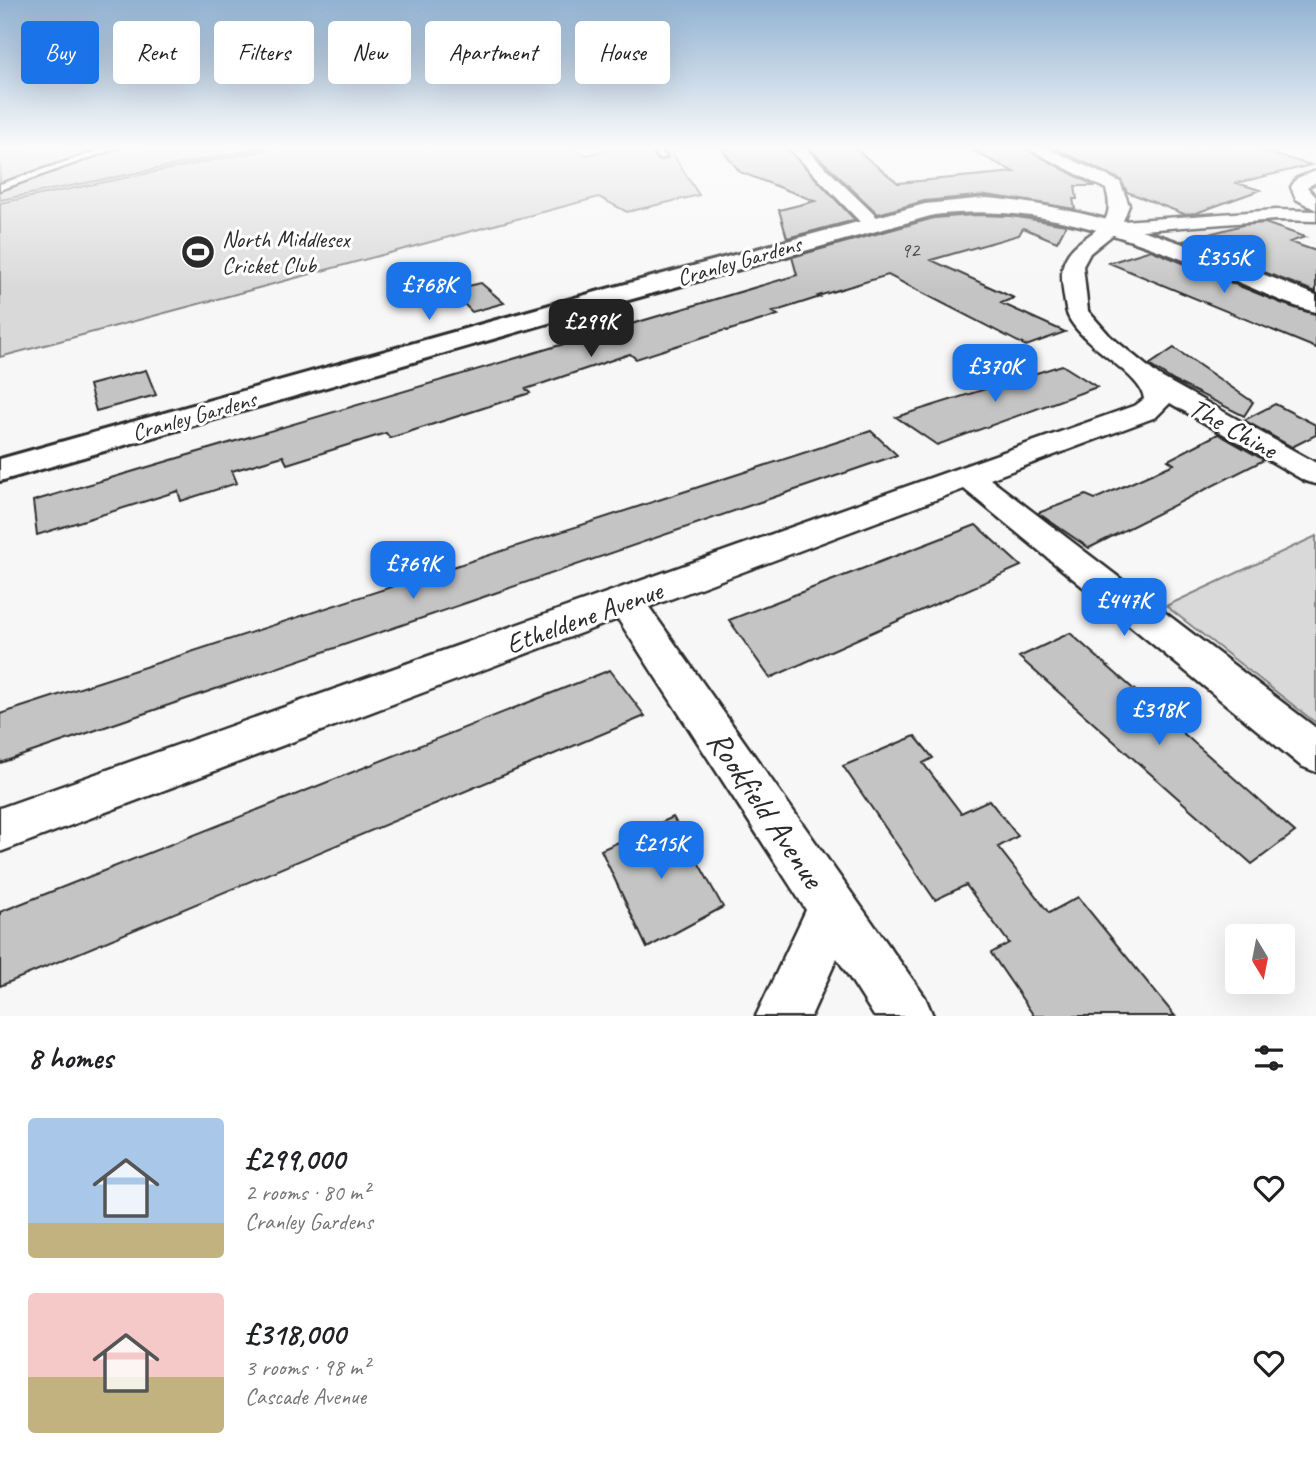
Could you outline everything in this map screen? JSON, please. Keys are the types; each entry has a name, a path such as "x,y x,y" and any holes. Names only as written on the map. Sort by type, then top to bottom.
{"street":[{"path":"843,194 873,224"},
{"path":"1117,194 1120,205 1111,228 1276,215 1316,216"},
{"name":"Cranley Gardens","path":"0,470 933,209 986,204 1044,210 1111,228 1316,304"},
{"name":"The Chine","path":"1111,228 1082,250 1073,266 1077,312 1102,341 1153,387 1316,475"},
{"name":"Etheldene Avenue","path":"0,830 1146,411 1157,402 1153,387"},
{"path":"968,477 1316,753"},
{"name":"Rookfield Avenue","path":"625,602 906,1016"},
{"path":"783,1016 833,908"}],"shaded area":[{"path":"0,194 28,194 0,200"},
{"name":"North Middlesex Cricket Club","path":"43,194 699,195 627,212 599,197 0,357 0,203"},
{"path":"1316,536 1316,723 1166,606"}],"building":[{"path":"798,194 831,194 855,220 787,238 779,210 815,201"},
{"path":"858,194 1076,194 1077,199 1073,199 1075,209 986,195 924,201 878,214"},
{"path":"1133,194 1248,194 1196,213 1184,214"},
{"path":"1011,216 1066,225 1057,242 1023,228 1019,235 931,260 1014,298 1001,303 1065,332 1026,346 888,275 773,312 778,315 636,359 630,354 526,389 530,393 390,438 386,433 287,464 283,456 232,471 237,483 181,501 178,491 37,535 33,501 797,275 792,257 934,218"},
{"path":"1265,223 1305,237 1290,242 1316,251 1316,292 1183,241 1243,225"},
{"path":"1151,250 1281,303 1316,314 1316,348 1109,263"},
{"path":"481,283 504,303 472,312 450,290"},
{"path":"1174,348 1253,402 1244,416 1174,381 1149,365"},
{"path":"1062,365 1097,387 937,445 896,417"},
{"path":"146,370 156,395 96,411 89,385"},
{"path":"1275,404 1316,425 1316,435 1292,447 1244,420"},
{"path":"871,431 897,455 0,763 0,714"},
{"path":"1218,434 1264,460 1089,548 1038,513 1086,495 1095,499 1174,464 1168,460"},
{"path":"976,525 1021,566 770,678 729,620"},
{"path":"1070,633 1295,832 1252,864 1019,657"},
{"path":"610,670 645,716 0,986 0,912"},
{"path":"915,736 933,758 923,763 961,813 989,800 1018,836 998,847 1049,913 1078,897 1175,1016 1034,1016 991,953 1009,943 966,885 935,900 843,766"},
{"path":"673,817 723,907 647,948 601,850"}],"place":[{"name":"North Middlesex Cricket Club","path":"198,252"}]}
